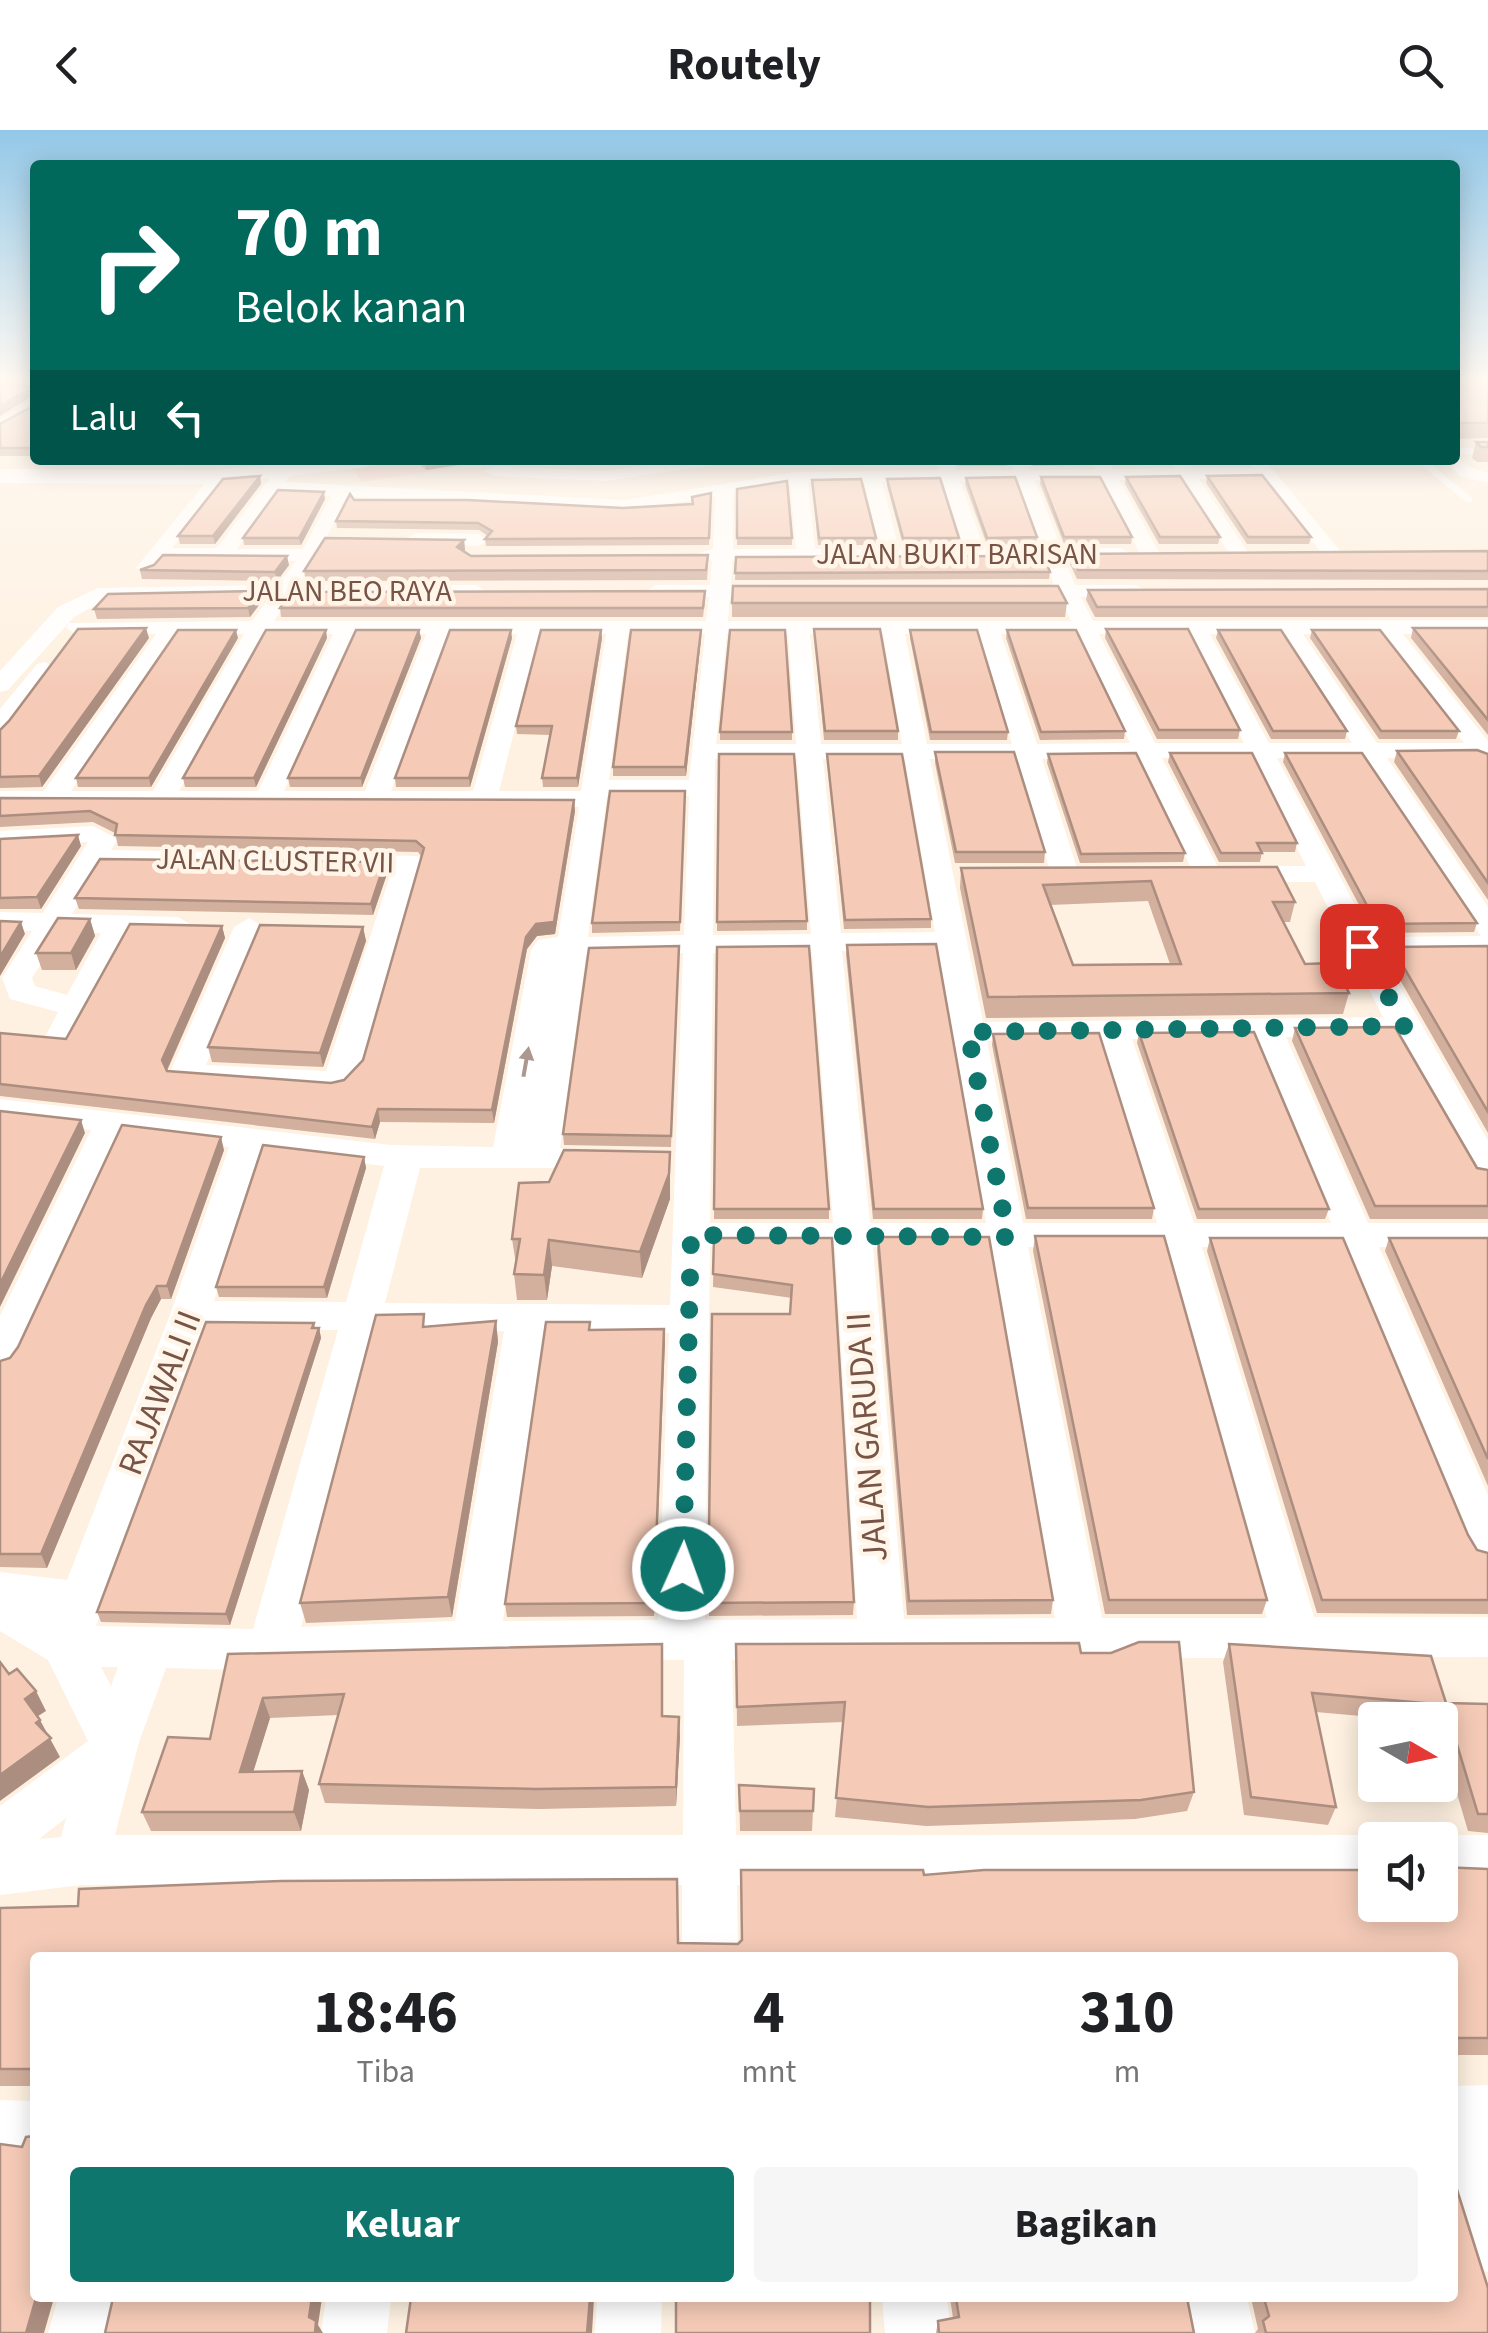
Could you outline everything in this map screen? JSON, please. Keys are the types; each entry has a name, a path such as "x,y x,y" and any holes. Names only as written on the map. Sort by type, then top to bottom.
{"street":[{"path":"0,724 76,628 159,554 221,482"},
{"path":"222,554 284,482"},
{"path":"320,482 412,510 493,500 567,512 644,512 724,488 766,482"},
{"path":"798,482 806,554"},
{"path":"873,482 892,554"},
{"path":"952,482 976,554"},
{"path":"1027,482 1067,591 1090,630 1145,752 1207,874"},
{"name":"JALAN BUKIT BARISAN","path":"674,556 1159,554 1113,482"},
{"path":"1193,482 1239,554"},
{"path":"1274,482 1332,554"},
{"path":"710,1952 711,1862 695,1640 691,1163 703,752 714,628 726,555 724,488"},
{"path":"163,797 257,630 322,544 343,491"},
{"path":"376,798 472,564 493,500"},
{"path":"412,510 396,539 472,564"},
{"path":"159,554 222,554 322,544"},
{"name":"JALAN BEO RAYA","path":"115,592 286,590 472,564 496,592"},
{"path":"629,591 800,591"},
{"path":"990,591 1165,591"},
{"path":"0,685 66,612 115,592"},
{"path":"1411,602 1433,628"},
{"name":"JALAN GARUDA II","path":"798,627 853,1236 882,1639"},
{"path":"893,627 1082,1638"},
{"path":"988,627 1065,874"},
{"path":"76,628 1488,627"},
{"path":"52,799 172,628"},
{"path":"268,797 347,628"},
{"path":"525,1158 572,863 618,628"},
{"path":"1288,628 1488,929"},
{"path":"1387,628 1485,753"},
{"path":"484,798 529,629"},
{"path":"1197,630 1404,1026 1488,1171"},
{"path":"1456,716 1488,716"},
{"path":"703,752 1485,753"},
{"path":"0,799 484,798 702,788"},
{"path":"0,839 102,835 94,858 16,978 21,992 76,1007"},
{"name":"JALAN CLUSTER VII","path":"94,858 403,860 409,867 391,928 338,1079 329,1083 186,1074 249,926"},
{"path":"1030,874 1100,874"},
{"path":"1171,874 1325,874"},
{"path":"942,876 977,876"},
{"path":"0,921 284,927"},
{"path":"59,1040 118,926"},
{"path":"355,928 391,928"},
{"path":"559,946 952,942"},
{"path":"1362,946 1488,944"},
{"path":"968,1032 1404,1026"},
{"path":"1266,1028 1349,1232 1488,1547"},
{"path":"1113,1030 1179,1234 1296,1637"},
{"path":"0,1108 405,1156 691,1163"},
{"path":"0,1358 113,1120"},
{"name":"RAJAWALI II","path":"73,1624 190,1316 250,1138"},
{"path":"271,1650 405,1156"},
{"path":"691,1235 1488,1234"},
{"path":"190,1316 690,1320"},
{"path":"476,1641 526,1318"},
{"path":"0,1591 73,1624 112,1748"},
{"path":"0,1607 150,1647 271,1650 476,1641 1488,1636"},
{"path":"82,1860 112,1748 150,1647"},
{"path":"0,1837 112,1748"},
{"path":"0,1869 82,1860 1358,1860"},
{"path":"1458,1860 1488,1860"},
{"path":"1458,2118 1488,2115"},
{"path":"0,2130 30,2131"},
{"path":"1458,2139 1488,2240"},
{"path":"82,2333 89,2302"},
{"path":"354,2333 358,2302"},
{"path":"628,2333 630,2302"},
{"path":"915,2302 918,2333"},
{"path":"1216,2302 1222,2333"}],"lane":[{"path":"1447,482 1469,500"}],"building":[{"path":"221,482 255,482 213,536 178,536"},
{"path":"787,482 792,538 737,538 737,489"},
{"path":"812,482 862,482 876,538 819,538"},
{"path":"888,482 941,482 959,538 903,538"},
{"path":"967,482 1017,482 1037,537 987,538"},
{"path":"1043,482 1103,482 1132,537 1064,537"},
{"path":"1129,482 1184,482 1220,537 1160,537"},
{"path":"1211,482 1267,482 1311,537 1248,537"},
{"path":"278,490 324,492 299,538 243,538"},
{"path":"711,493 709,538 485,539 492,531 478,523 336,521 350,494 354,500 467,500 623,508 693,504 692,497"},
{"path":"325,538 464,540 457,547 471,556 708,555 706,570 304,571"},
{"path":"1488,551 1488,571 1078,570 1072,554"},
{"path":"163,555 287,556 275,572 140,570 154,565"},
{"path":"1044,556 1050,572 735,573 736,557"},
{"path":"733,586 1058,586 1067,603 732,603"},
{"path":"1488,589 1488,607 1097,607 1088,590"},
{"path":"261,591 248,608 94,609 108,594"},
{"path":"705,591 703,608 280,608 291,592"},
{"path":"146,628 39,776 0,777 0,730 78,629"},
{"path":"1413,628 1488,628 1488,720"},
{"path":"814,629 880,629 898,731 825,731"},
{"path":"1106,629 1188,629 1240,730 1159,730"},
{"path":"178,630 236,630 149,778 76,778"},
{"path":"266,630 326,630 254,778 183,778"},
{"path":"356,630 419,630 361,778 288,778"},
{"path":"450,630 511,630 469,778 395,778"},
{"path":"541,630 601,630 577,778 542,778 552,726 516,726"},
{"path":"631,630 701,630 685,767 613,767"},
{"path":"730,630 785,630 792,732 720,732"},
{"path":"910,630 977,630 1008,732 931,732"},
{"path":"1007,630 1076,630 1125,731 1041,732"},
{"path":"1218,630 1281,630 1347,731 1273,731"},
{"path":"1312,630 1380,630 1459,731 1381,731"},
{"path":"1477,750 1488,754 1488,883 1397,751"},
{"path":"935,752 1014,752 1045,852 956,852"},
{"path":"1136,753 1185,853 1081,854 1048,754"},
{"path":"1170,753 1252,753 1297,843 1257,843 1262,853 1221,853"},
{"path":"1285,753 1362,753 1477,923 1377,924"},
{"path":"719,754 794,754 807,921 717,922"},
{"path":"827,754 902,754 931,919 845,920"},
{"path":"610,791 685,791 680,922 592,923"},
{"path":"0,798 574,800 554,922 536,924 526,937 492,1110 378,1109 372,1127 0,1084 0,1033 66,1039 130,924 222,926 162,1060 167,1071 331,1083 344,1080 363,1060 424,848 416,841 115,835 117,824 90,811 0,816"},
{"path":"78,835 37,897 0,898 0,839"},
{"path":"100,859 385,862 371,904 75,898"},
{"path":"1277,867 1295,902 1273,902 1305,964 1334,963 1349,993 988,997 961,868","holes":["1151,881 1181,964 1073,965 1043,885"]},
{"path":"58,918 90,919 71,953 36,953"},
{"path":"0,921 21,922 0,957"},
{"path":"260,925 363,927 320,1053 208,1047"},
{"path":"936,944 983,1209 874,1209 847,945"},
{"path":"679,946 671,1136 563,1134 589,948"},
{"path":"809,946 829,1209 714,1209 717,947"},
{"path":"1488,946 1488,1112 1392,947"},
{"path":"1395,1027 1477,1168 1488,1170 1488,1206 1375,1206 1295,1028"},
{"path":"1254,1032 1329,1209 1199,1209 1139,1033"},
{"path":"1099,1033 1154,1208 1028,1208 993,1034"},
{"path":"0,1111 81,1120 0,1284"},
{"path":"122,1125 221,1137 167,1286 157,1286 146,1305 41,1554 0,1554 0,1361 10,1358 18,1347"},
{"path":"263,1145 364,1157 324,1287 216,1287"},
{"path":"564,1150 670,1152 669,1174 640,1252 549,1240 544,1275 514,1274 520,1239 512,1239 519,1183 549,1182"},
{"path":"1035,1236 1164,1236 1267,1600 1109,1600"},
{"path":"878,1237 989,1237 1053,1600 909,1601"},
{"path":"714,1238 832,1238 854,1602 708,1603 712,1314 790,1314 792,1285 713,1274"},
{"path":"1210,1238 1343,1238 1468,1535 1477,1550 1488,1553 1488,1600 1322,1600"},
{"path":"1389,1238 1488,1238 1488,1459"},
{"path":"424,1314 423,1327 496,1321 448,1597 300,1603 376,1315"},
{"path":"206,1322 314,1323 312,1328 319,1328 226,1614 97,1612"},
{"path":"546,1322 590,1322 589,1330 664,1329 654,1603 505,1604"},
{"path":"1139,1642 1179,1642 1194,1792 1141,1800 928,1807 836,1798 845,1702 737,1707 736,1644 1079,1643 1081,1653 1111,1653"},
{"path":"662,1644 662,1716 679,1717 676,1787 536,1789 319,1784 344,1694 263,1698 240,1772 302,1771 294,1812 142,1812 168,1737 210,1739 228,1654"},
{"path":"1229,1644 1431,1656 1446,1702 1312,1693 1336,1807 1251,1797"},
{"path":"0,1662 9,1674 17,1669 36,1691 25,1699 40,1720 36,1723 51,1738 0,1775"},
{"path":"1458,1703 1488,1704 1488,1814 1478,1814 1458,1748"},
{"path":"739,1785 814,1789 813,1811 740,1811"},
{"path":"1458,1868 1488,1869 1488,2038 1458,2038 1458,1952 30,1952 30,2069 0,2069 0,1908 78,1906 79,1889 281,1881 677,1879 678,1943 738,1944 742,1940 741,1870 923,1870 924,1875 984,1870 1358,1870 1358,1922 1458,1922"},
{"path":"30,2137 30,2302 35,2302 26,2333 0,2333 0,2144 22,2147"},
{"path":"1458,2193 1488,2288 1488,2333 1266,2333 1263,2321 1269,2316 1265,2302 1458,2302"},
{"path":"112,2302 311,2302 309,2317 316,2321 315,2333 105,2333"},
{"path":"410,2302 590,2302 587,2333 406,2333"},
{"path":"676,2302 870,2302 870,2333 676,2333"},
{"path":"957,2302 1188,2302 1194,2333 939,2333 938,2321 959,2317"}],"route":[{"path":"683,1569 691,1235 1008,1237 968,1032 1404,1026 1362,946"}]}
